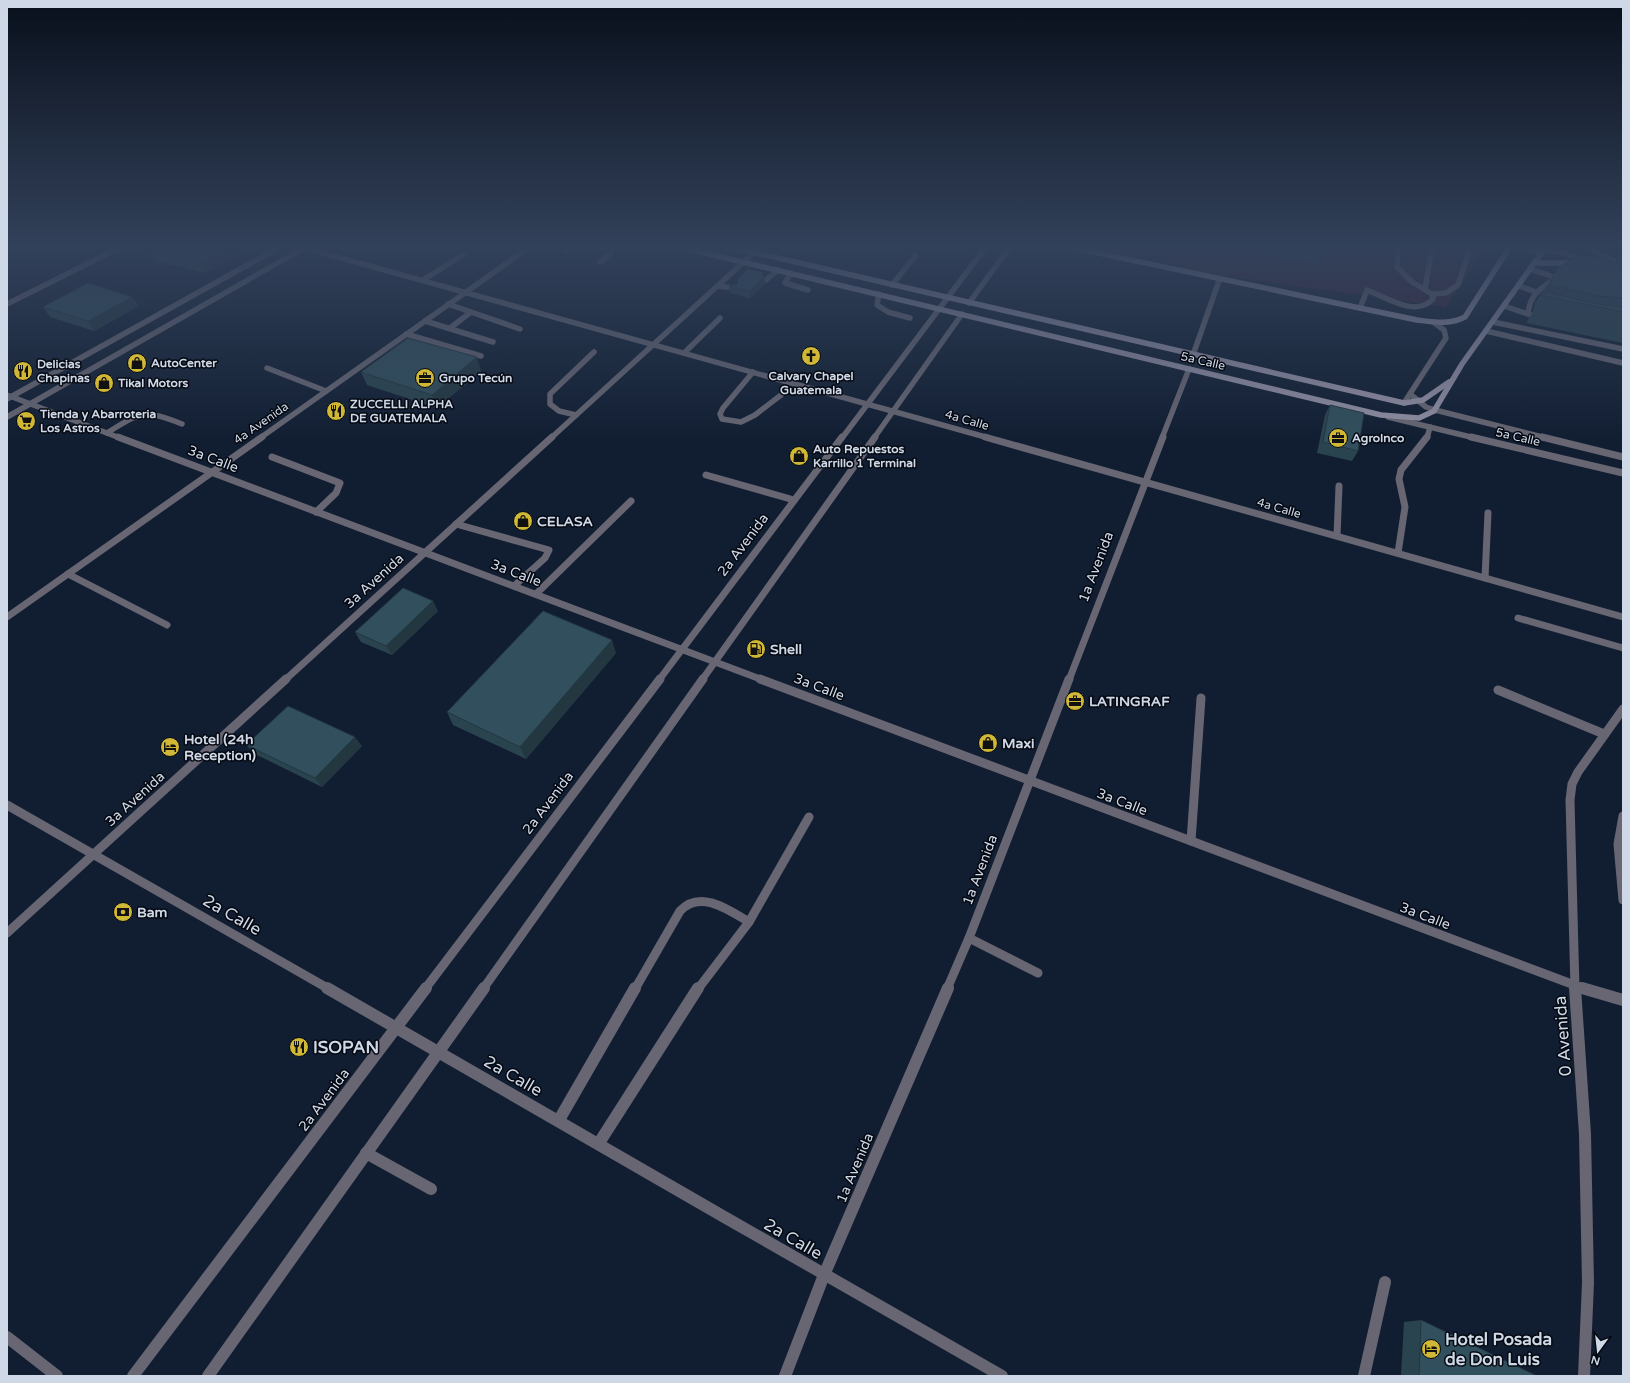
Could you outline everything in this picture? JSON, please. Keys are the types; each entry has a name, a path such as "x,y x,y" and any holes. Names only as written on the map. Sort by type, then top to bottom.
{"main road":[{"name":"5a Calle","path":"955,313 1381,415"},
{"name":"5a Calle","path":"1010,313 1404,403 1413,404 1419,402 1451,381"},
{"path":"1384,313 1433,322 1451,322 1465,317 1468,313"},
{"path":"1381,415 1417,417 1425,416 1435,410 1451,381 1500,313"}],"street":[{"path":"8,397 161,313"},
{"path":"7,417 192,313"},
{"name":"4a Avenida","path":"7,617 436,313"},
{"path":"450,328 470,313"},
{"path":"473,313 520,329"},
{"name":"4a Calle","path":"539,313 1144,481 1623,617"},
{"name":"3a Avenida","path":"7,933 688,313"},
{"path":"890,313 910,318"},
{"name":"2a Avenida","path":"133,1376 935,313"},
{"path":"1193,355 1208,313"},
{"path":"1524,313 1549,321"},
{"path":"208,1376 962,314"},
{"path":"684,353 720,318"},
{"path":"425,320 467,335 493,342"},
{"path":"1404,403 1446,338 1444,330 1433,322"},
{"path":"1493,322 1623,349"},
{"path":"1486,331 1623,363"},
{"path":"406,334 481,356"},
{"path":"576,415 556,410 550,404 550,394 594,352"},
{"path":"267,368 326,391"},
{"name":"1a Avenida","path":"785,1376 824,1275 969,938 1144,481 1189,369"},
{"path":"752,372 747,382 723,408 720,414 722,419 731,422 741,422 755,414 781,395"},
{"name":"5a Calle","path":"1410,394 1419,402 1435,410 1623,457"},
{"name":"3a Calle","path":"8,397 31,404 425,552 1576,986 1623,1000"},
{"path":"106,433 137,414 157,414 182,424"},
{"name":"5a Calle","path":"1381,415 1623,473"},
{"path":"1398,553 1405,507 1398,479 1401,470 1428,436 1430,427"},
{"path":"272,457 340,483 336,493 316,512"},
{"path":"706,475 794,500"},
{"path":"1337,536 1339,486"},
{"path":"536,594 631,501"},
{"path":"1485,578 1488,513"},
{"path":"456,524 549,550 544,558 514,586"},
{"path":"68,574 167,625"},
{"path":"1518,618 1623,648"},
{"path":"1498,690 1604,734"},
{"path":"1191,841 1201,698"},
{"name":"0 Avenida","path":"1584,1376 1588,1283 1585,1134 1576,986 1570,800 1572,784 1578,772 1623,709"},
{"name":"2a Calle","path":"7,805 559,1120 824,1275 1002,1376"},
{"path":"1623,816 1618,844 1623,900"},
{"path":"599,1143 687,1004 713,967 749,922 809,817"},
{"path":"559,1120 680,911 687,904 701,901 726,908 749,922"},
{"path":"969,938 1038,973"},
{"path":"366,1153 431,1189"},
{"path":"1364,1376 1385,1282"},
{"path":"7,1337 57,1376"}],"building":[{"path":"61,313 104,313 88,321"},
{"path":"408,338 477,357 432,395 361,372"},
{"name":"AgroInco","path":"1330,405 1364,413 1358,451 1323,442"},
{"path":"403,588 433,601 386,646 355,632"},
{"path":"543,611 612,640 520,747 447,712"},
{"path":"288,706 355,737 315,778 246,745"},
{"name":"Hotel Posada de Don Luis","path":"1421,1320 1537,1376 1419,1376"}],"place":[{"name":"Calvary Chapel Guatemala","path":"811,356"},
{"name":"AutoCenter","path":"137,363"},
{"name":"Delicias Chapinas","path":"23,371"},
{"name":"Grupo Tecún","path":"425,378"},
{"name":"Tikal Motors","path":"104,383"},
{"name":"ZUCCELLI ALPHA DE GUATEMALA","path":"336,411"},
{"name":"Tienda y Abarroteria Los Astros","path":"26,421"},
{"name":"AgroInco","path":"1338,438"},
{"name":"Auto Repuestos Karrillo 1 Terminal","path":"799,456"},
{"name":"CELASA","path":"523,521"},
{"name":"Shell","path":"756,649"},
{"name":"LATINGRAF","path":"1075,701"},
{"name":"Maxi","path":"988,743"},
{"name":"Hotel (24h Reception)","path":"170,747"},
{"name":"Bam","path":"123,912"},
{"name":"ISOPAN","path":"299,1047"},
{"name":"Hotel Posada de Don Luis","path":"1431,1349"}]}
